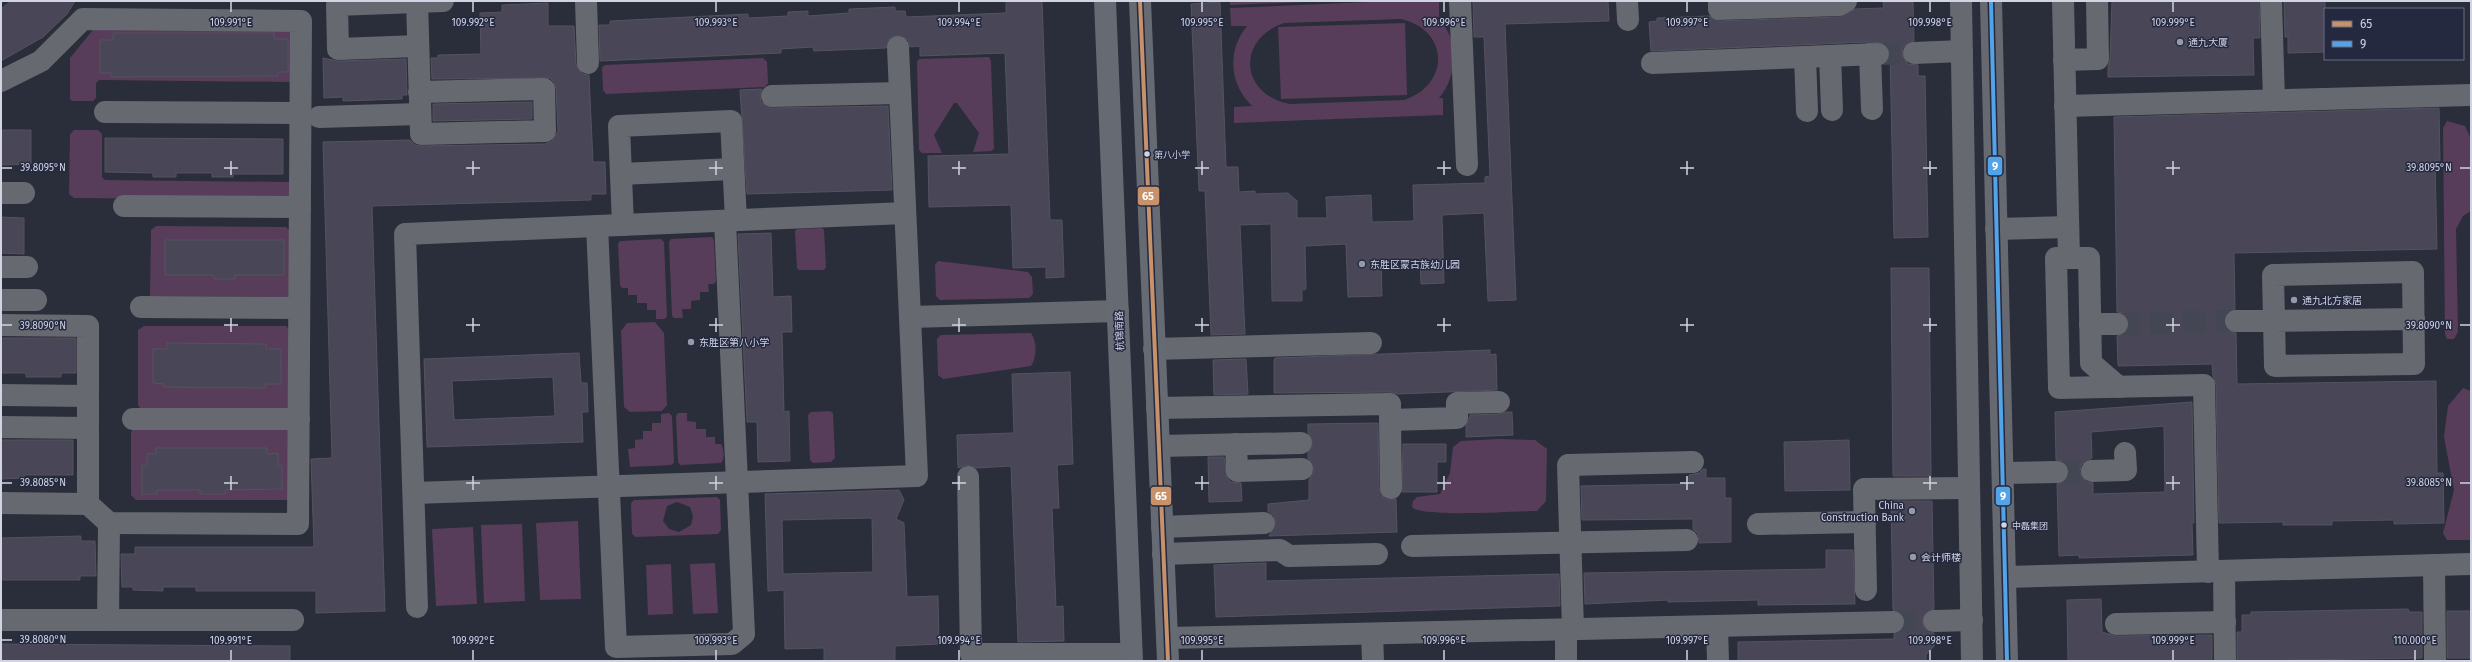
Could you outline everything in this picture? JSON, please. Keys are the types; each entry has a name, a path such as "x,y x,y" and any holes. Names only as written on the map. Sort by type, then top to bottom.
{"main road":[{"name":"杭锦南路","path":"1105,1 1132,657"},
{"path":"1140,1 1168,661"}],"street":[{"path":"418,46 338,49 337,5 443,1"},
{"path":"586,1 588,63"},
{"path":"1460,1 1467,165"},
{"path":"1719,1 1719,9 1839,5 1846,1"},
{"path":"1961,1 1972,661"},
{"path":"1991,1 2007,661"},
{"path":"2063,1 2069,258"},
{"path":"2064,60 2098,59 2097,1"},
{"path":"2271,1 2274,100"},
{"path":"417,2 419,92 421,134 545,131 544,88 419,92"},
{"path":"1,80 41,61 83,19 301,21 310,115 300,207 298,524 109,523 88,504 1,503"},
{"path":"414,493 917,476 898,47"},
{"path":"1914,53 1962,51"},
{"path":"1652,63 1874,54 1872,109"},
{"path":"1830,56 1832,110"},
{"path":"1805,57 1806,111"},
{"path":"772,96 900,93"},
{"path":"2065,106 2471,95"},
{"path":"105,112 310,115 420,114"},
{"path":"597,226 616,647 732,644 744,634 737,481 730,220 733,169 731,121 619,126 623,225"},
{"path":"621,174 733,169"},
{"path":"1,193 24,193"},
{"path":"124,206 300,207"},
{"path":"417,607 405,234 905,213"},
{"path":"1996,229 2068,227"},
{"path":"2119,387 2091,363 2089,258 2056,258 2060,388 2119,387 2204,385 2216,571 2225,622 2225,661"},
{"path":"1,267 27,267"},
{"path":"2413,272 2414,364 2275,366 2274,320 2273,274 2413,272"},
{"path":"1,300 36,300"},
{"path":"141,307 299,308"},
{"path":"910,317 1118,311"},
{"path":"2236,321 2414,319"},
{"path":"2090,324 2117,324"},
{"path":"1,325 88,326 88,504"},
{"path":"1154,350 1371,343"},
{"path":"1,395 88,396"},
{"path":"1390,420 1458,418 1457,403 1499,402"},
{"path":"1157,408 1390,404 1391,488"},
{"path":"133,419 299,419"},
{"path":"1,427 88,428"},
{"path":"1159,446 1301,443"},
{"path":"1236,444 1237,471 1302,469"},
{"path":"2092,471 2126,470 2125,453"},
{"path":"1566,661 1569,629 1570,543 1568,465 1693,462"},
{"path":"2003,472 2057,472"},
{"path":"968,477 972,654 1086,658 1132,657"},
{"path":"1866,590 1864,489 1969,488"},
{"path":"1758,524 1865,522"},
{"path":"108,620 109,523"},
{"path":"1162,527 1264,523"},
{"path":"1412,546 1687,540"},
{"path":"1163,554 1280,550 1289,556 1377,554"},
{"path":"2005,577 2471,564"},
{"path":"2434,565 2435,661"},
{"path":"1,620 293,620"},
{"path":"1934,621 1972,620"},
{"path":"1167,638 1893,622"},
{"path":"2116,624 2225,622"},
{"path":"1717,626 1718,661"},
{"path":"1372,634 1373,661"}],"shaded area":[{"path":"1230,1 1331,1 1230,5"},
{"path":"1393,1 1439,1 1439,17 1436,17 1444,25 1449,35 1453,45 1454,56 1450,79 1439,98 1443,98 1443,115 1234,123 1234,107 1252,106 1244,97 1239,88 1233,67 1236,46 1247,26 1231,26 1230,8","holes":["1401,19 1417,25 1428,34 1435,45 1438,58 1436,70 1430,82 1419,92 1404,100 1290,104 1273,99 1261,90 1253,79 1250,66 1252,53 1258,41 1268,31 1284,23"]},
{"path":"1405,23 1407,95 1281,99 1278,27"},
{"path":"96,26 293,28 292,82 99,80 96,83 96,98 93,101 72,101 70,99 70,58"},
{"path":"989,57 991,61 994,149 991,151 973,152 979,133 957,103 954,103 934,135 942,153 922,153 919,150 917,62 919,59"},
{"path":"763,58 767,62 768,83 765,87 606,94 603,90 602,67 605,65"},
{"path":"2447,121 2465,126 2471,139 2471,211 2463,216 2456,229 2458,332 2454,339 2447,339 2445,334 2443,128"},
{"path":"74,130 98,130 102,134 102,177 105,180 289,182 290,200 74,198 69,194 70,134"},
{"path":"156,226 286,227 291,232 290,297 150,296 151,230"},
{"path":"822,228 824,230 826,267 824,270 799,270 797,268 795,231 797,229"},
{"path":"712,237 714,240 716,281 714,284 708,284 709,292 700,292 700,300 691,301 691,309 682,309 683,318 674,318 672,316 669,242 671,239"},
{"path":"661,239 664,242 667,316 665,319 656,319 656,310 647,310 647,303 637,303 637,295 628,295 628,288 622,288 620,285 618,244 620,241"},
{"path":"938,261 1028,272 1032,277 1033,294 1029,298 940,300 936,296 935,265"},
{"path":"655,322 664,333 667,405 662,411 630,412 624,407 621,331 627,323"},
{"path":"144,326 286,326 293,333 288,410 142,411 138,405 138,330"},
{"path":"1031,333 1036,350 1031,366 943,379 938,375 937,339 941,335"},
{"path":"2463,388 2471,391 2471,540 2447,540 2443,533 2454,490 2444,437 2448,406"},
{"path":"830,411 833,413 835,458 831,462 813,463 810,460 808,415 811,412"},
{"path":"669,413 672,416 674,463 671,465 630,467 628,449 635,448 635,440 643,439 643,431 652,431 652,423 661,423 661,414"},
{"path":"678,413 687,413 687,421 696,422 696,429 706,429 706,437 715,437 715,444 721,444 723,449 724,457 721,463 680,465 678,462 676,416"},
{"path":"135,426 286,426 292,432 292,495 287,500 136,500 131,495 131,432"},
{"path":"1498,439 1535,440 1547,449 1546,501 1537,511 1450,513 1419,510 1412,507 1413,501 1417,497 1440,494 1450,473 1453,447 1461,441"},
{"path":"717,497 720,500 721,530 718,534 636,537 632,534 631,503 634,500","holes":["677,502 690,507 693,516 691,525 679,532 669,529 663,521 667,506"]},
{"path":"578,521 581,599 540,600 536,523"},
{"path":"522,524 525,601 484,603 481,525"},
{"path":"473,527 477,604 436,606 432,529"},
{"path":"715,563 718,613 693,614 690,564"},
{"path":"671,564 673,614 648,615 646,565"}],"building":[{"path":"11,1 75,1 67,14 43,37 1,61 1,9"},
{"path":"1006,1 1042,1 1050,220 1062,220 1064,277 1046,278 1046,267 1013,268 1011,205 929,207 928,156 1009,154 1005,53 920,56 920,46 910,47 908,40 898,35 891,37 886,48 814,51 813,47 781,49 781,53 600,61 599,25 610,25 610,21 748,14 748,18 788,16 788,12 808,11 808,16 849,13 849,9 895,7 895,11 905,11 906,17 1006,13"},
{"path":"1473,1 1608,1 1609,21 1505,24 1516,300 1488,301 1484,213 1442,215 1444,283 1421,284 1420,258 1381,259 1382,296 1348,297 1346,244 1305,246 1306,289 1302,290 1302,301 1272,301 1271,224 1240,225 1245,334 1211,335 1205,191 1199,191 1191,4 1220,2 1226,167 1238,167 1239,192 1255,191 1255,194 1288,193 1297,201 1297,218 1327,218 1326,197 1371,195 1372,222 1414,221 1413,185 1485,183 1485,177 1490,176 1484,37 1474,37"},
{"name":"通九大厦","path":"2112,1 2259,1 2260,38 2253,38 2254,75 2108,77"},
{"path":"2284,1 2325,1 2324,52 2288,53 2288,37 2285,37"},
{"path":"1883,2 1913,2 1914,41 1903,47 1902,54 1908,64 1918,65 1918,76 1925,76 1928,237 1894,238 1890,53 1884,43 1869,42 1651,51 1649,22 1657,21 1657,18 1709,16 1719,21 1839,17 1855,9 1884,8"},
{"path":"548,3 548,26 574,26 576,64 582,74 589,75 593,162 605,162 606,194 591,194 591,200 372,206 385,611 316,613 316,591 196,591 196,587 163,587 163,591 133,590 133,587 122,587 121,554 135,554 135,547 314,547 311,459 332,458 323,142 410,140 415,145 421,146 545,144 552,141 558,131 556,89 554,82 550,78 432,79 431,58 438,58 438,55 481,54 480,13 502,12 502,5"},
{"path":"113,33 274,33 274,39 288,39 288,72 278,72 278,76 111,77 111,73 100,73 100,40 113,40"},
{"path":"323,58 338,61 406,59 407,95 402,95 402,99 343,101 343,97 324,98"},
{"path":"762,89 760,96 761,102 772,108 888,106 892,190 747,194 740,90"},
{"path":"532,102 532,119 433,121 433,104"},
{"path":"2439,108 2440,161 2435,161 2437,249 2234,253 2235,309 2225,314 2224,321 2229,332 2236,333 2237,384 2436,381 2437,473 2443,473 2444,523 2394,524 2394,520 2332,521 2332,525 2283,525 2283,522 2219,523 2216,385 2213,376 2212,364 2118,366 2117,336 2128,331 2129,324 2124,313 2117,312 2114,117"},
{"path":"1,130 31,130 31,164 1,165"},
{"path":"105,138 283,139 283,174 233,174 233,177 212,177 212,173 176,173 176,177 153,177 153,173 105,172"},
{"path":"1,217 24,218 24,254 1,253"},
{"path":"771,233 773,297 791,296 792,332 782,332 784,412 789,411 790,461 758,462 757,422 747,422 738,234"},
{"path":"165,240 284,240 284,275 235,275 235,279 214,279 214,275 165,275"},
{"path":"1891,268 1929,268 1931,476 1893,476"},
{"path":"1,338 76,338 76,373 61,373 61,377 26,377 26,373 1,373"},
{"path":"167,343 266,344 266,349 281,349 281,384 265,384 265,388 164,387 164,384 153,383 153,349 167,349"},
{"path":"1490,350 1490,355 1496,354 1497,390 1397,394 1390,392 1274,393 1275,358"},
{"path":"579,353 581,383 587,383 588,412 582,412 583,442 427,447 424,359","holes":["553,377 555,416 454,420 452,381"]},
{"path":"1246,359 1248,394 1214,395 1213,360"},
{"path":"1070,372 1073,464 1057,465 1059,508 1052,508 1056,607 1063,606 1064,641 1018,642 1011,466 976,468 967,465 958,468 957,435 1014,433 1012,374"},
{"path":"2192,402 2194,523 2192,523 2193,555 2079,558 2079,555 2059,556 2057,484 2068,478 2069,471 2063,461 2056,460 2055,412","holes":["2164,426 2165,492 2093,494 2093,483 2086,482 2080,472 2081,465 2092,458 2091,432"]},
{"path":"1512,412 1513,435 1466,437 1466,426 1470,415 1499,414"},
{"path":"1378,423 1379,489 1385,499 1396,499 1397,532 1269,536 1276,523 1274,516 1268,511 1268,504 1309,500 1309,480 1314,469 1308,458 1308,453 1313,443 1308,433 1308,424"},
{"path":"1,440 73,440 73,475 24,475 24,478 2,479"},
{"path":"1849,440 1850,490 1785,491 1784,442"},
{"path":"1403,444 1446,444 1446,462 1437,462 1437,492 1402,492"},
{"path":"156,448 267,448 267,454 278,453 278,466 282,466 282,489 225,490 225,494 200,494 200,490 157,490 157,494 142,494 142,466 147,466 147,454 156,454"},
{"path":"1208,457 1224,457 1227,478 1231,482 1241,483 1242,501 1209,502"},
{"path":"1703,469 1706,469 1706,478 1725,478 1725,498 1731,498 1731,542 1699,543 1698,534 1693,529 1693,519 1582,520 1581,486 1689,484 1689,475 1699,473"},
{"path":"899,490 904,500 896,519 904,523 907,597 938,596 939,644 895,646 895,661 824,661 824,648 785,649 784,590 768,591 765,494","holes":["872,518 873,572 783,574 782,520"]},
{"name":"会计师楼","path":"1891,501 1932,501 1934,609 1927,611 1922,621 1924,628 1934,633 1934,646 1926,655 1926,661 1738,661 1738,642 1894,639 1894,634 1904,628 1905,621 1903,615 1893,610"},
{"path":"81,536 81,541 95,541 96,576 80,576 80,580 1,580 1,538"},
{"path":"1826,550 1853,550 1855,604 1758,605 1758,600 1668,602 1668,600 1585,604 1584,573 1826,569"},
{"path":"1266,563 1266,581 1559,574 1560,606 1216,617 1214,565"},
{"path":"2101,599 2102,632 2116,636 2212,635 2212,661 2068,661 2067,600"},
{"path":"2408,609 2409,612 2422,612 2422,658 2237,661 2237,632 2242,632 2242,615 2251,615 2251,612"},
{"path":"2447,611 2471,611 2471,658 2447,658"},
{"path":"1,644 290,646 290,661 1,661"}],"tunnel":[{"path":"1878,54 1914,53"},
{"path":"2117,324 2236,321"},
{"path":"2057,472 2092,471"},
{"path":"1893,622 1934,621"}],"transit line":[{"name":"65","path":"1140,1 1168,661"},
{"name":"9","path":"1991,1 2007,661"}],"place":[{"name":"通九大厦","path":"2180,42"},
{"name":"第八小学","path":"1147,154"},
{"name":"东胜区蒙古族幼儿园","path":"1362,264"},
{"name":"通九北方家居","path":"2294,300"},
{"name":"东胜区第八小学","path":"691,342"},
{"name":"China Construction Bank","path":"1912,511"},
{"name":"中磊集团","path":"2004,525"},
{"name":"会计师楼","path":"1913,557"}]}
